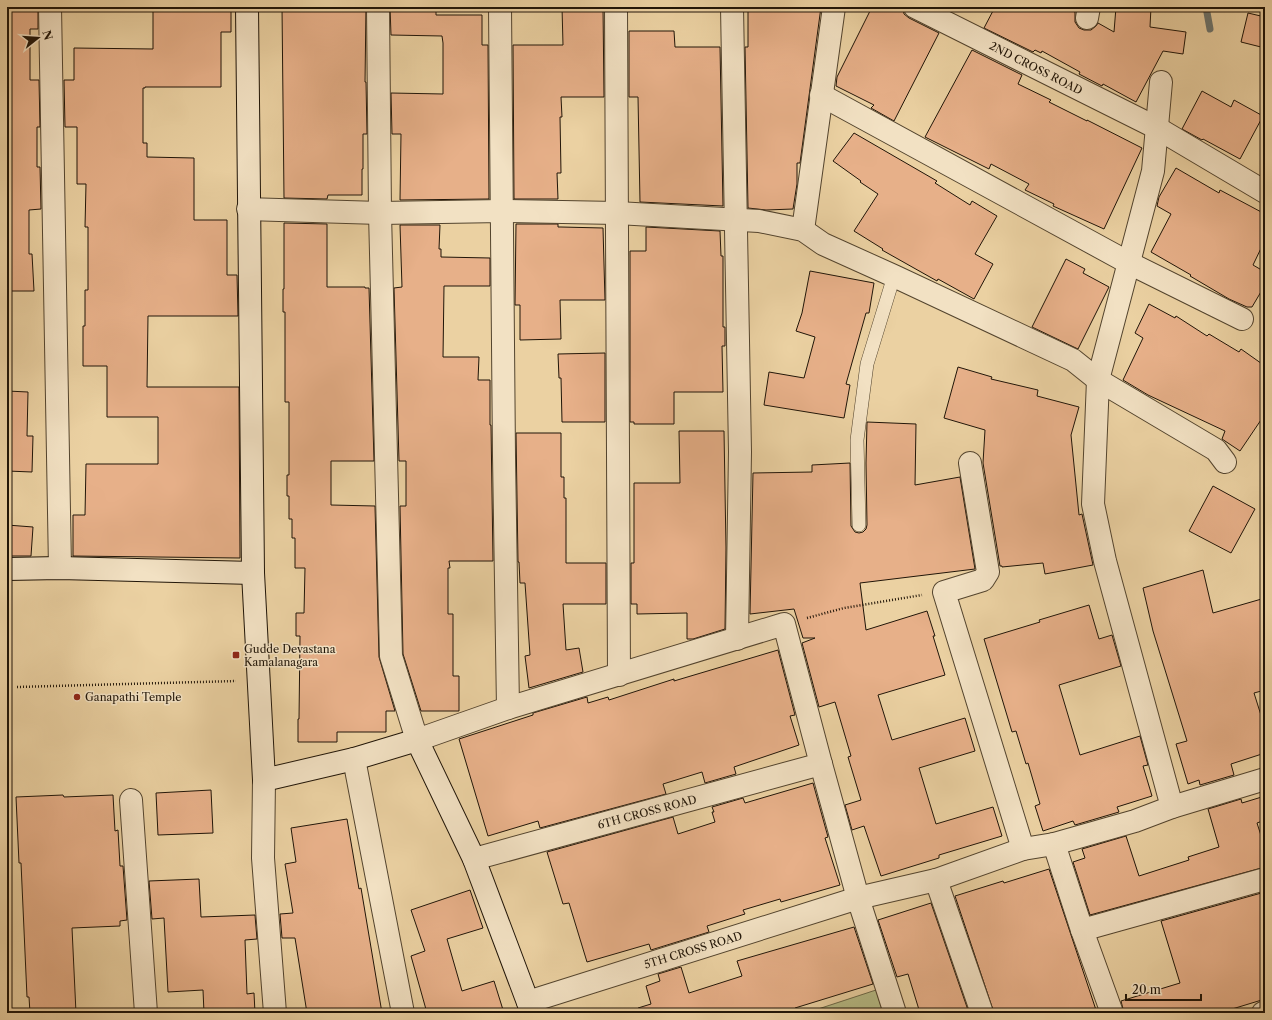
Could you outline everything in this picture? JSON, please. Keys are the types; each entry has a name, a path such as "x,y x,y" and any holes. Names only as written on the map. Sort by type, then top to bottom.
{"street":[{"path":"50,7 60,568"},
{"path":"247,7 253,573 264,780 263,858 275,1013"},
{"path":"378,7 380,213 391,656 417,740 474,859 530,1008"},
{"path":"500,7 508,708"},
{"path":"616,7 619,675"},
{"path":"732,7 740,452 737,639"},
{"path":"803,230 834,7"},
{"name":"2ND CROSS ROAD","path":"915,7 1157,128 1265,192"},
{"path":"1161,82 1153,171 1098,380 1093,504 1105,561 1172,807"},
{"path":"821,95 1129,263 1242,319"},
{"path":"248,209 380,213 502,211 617,213 758,221 803,230 823,244 1073,360 1098,380 1216,450 1225,462"},
{"path":"970,464 988,572 983,580 944,592 1023,849"},
{"path":"7,570 60,568 253,573"},
{"path":"264,780 354,759 417,740 508,708 784,624 858,898 895,1013"},
{"path":"354,759 403,1013"},
{"name":"6TH CROSS ROAD","path":"474,859 821,764"},
{"name":"5TH CROSS ROAD","path":"530,1008 858,898 936,880 1023,849 1054,844 1135,821 1172,807 1265,778"},
{"path":"131,800 146,1013"},
{"path":"1054,844 1082,930 1112,1013"},
{"path":"1082,930 1265,879"},
{"path":"936,880 982,1013"}],"lane":[{"path":"859,525 857,440 867,364 894,276"}],"path":[{"path":"784,624 844,608 944,592"},
{"path":"17,687 259,681"}],"green space":[{"path":"876,990 883,1013 806,1013"}],"building":[{"path":"7,7 38,7 38,29 30,29 30,80 39,80 40,127 37,127 37,167 40,167 41,209 29,210 29,254 32,254 34,291 7,291"},
{"path":"153,7 231,7 231,32 221,32 221,87 143,88 143,143 147,143 147,157 194,158 194,220 227,220 227,275 237,275 238,316 148,316 147,387 239,387 240,558 73,556 73,515 85,515 86,464 158,464 158,417 107,417 107,366 83,366 85,290 88,290 88,227 85,227 86,184 77,184 77,127 65,127 64,80 74,80 74,48 153,49"},
{"path":"282,7 366,7 365,82 367,134 363,134 362,195 328,195 327,199 284,198"},
{"path":"390,7 436,7 436,15 482,15 482,45 488,45 489,199 400,200 401,134 392,134 391,93 443,94 443,43 442,36 391,35"},
{"path":"562,7 603,7 604,97 561,97 561,173 557,173 558,199 514,199 513,45 563,45"},
{"path":"748,7 821,7 800,163 797,163 797,184 793,209 766,210 748,208 745,47 748,47"},
{"path":"872,7 903,7 904,14 909,18 939,33 894,121 871,108 874,105 836,86 837,77"},
{"path":"995,7 1067,7 1075,12 1075,22 1079,28 1091,30 1098,23 1114,32 1116,7 1151,7 1150,27 1186,32 1183,54 1163,51 1136,102 1103,84 1102,86 1079,74 1080,72 1042,51 1041,53 1035,50 1033,52 984,28"},
{"path":"1248,13 1265,17 1265,48 1241,42"},
{"path":"629,31 674,31 675,47 720,47 723,206 640,202 638,97 629,97"},
{"path":"972,50 1022,75 1018,84 1051,100 1049,102 1142,148 1104,229 1053,206 1054,204 1025,190 1029,184 991,164 989,169 925,137"},
{"path":"1202,91 1231,107 1234,100 1263,116 1240,159 1182,129"},
{"path":"854,133 937,181 935,183 970,205 972,201 997,216 975,254 993,264 974,299 938,279 937,281 882,250 883,249 854,231 878,194 833,161"},
{"path":"1176,168 1219,193 1220,190 1265,214 1265,240 1253,265 1265,272 1265,285 1252,307 1247,307 1229,299 1151,252 1171,214 1157,206 1159,197"},
{"path":"284,223 327,224 327,287 369,288 374,461 331,461 331,505 375,506 379,657 395,711 386,711 386,732 337,732 337,742 298,742 300,636 296,636 296,613 304,613 305,568 295,568 295,538 292,538 292,519 289,519 289,496 287,496 287,475 289,475 289,402 285,402 285,312 283,312"},
{"path":"516,224 558,224 558,227 603,228 605,300 560,300 561,339 520,340 520,305 515,305"},
{"path":"400,225 440,225 439,249 441,249 441,257 490,258 490,286 444,286 443,357 479,357 478,380 490,380 493,561 449,561 450,568 448,568 448,614 453,614 453,676 459,676 459,711 421,711 403,654 400,506 406,506 406,461 399,461 394,288 402,287"},
{"path":"646,227 720,231 721,256 723,256 723,327 725,327 725,346 722,346 723,392 674,392 674,424 634,424 634,422 630,422 630,251 646,251"},
{"path":"1066,259 1085,269 1083,273 1109,287 1078,349 1032,327"},
{"path":"810,271 874,283 869,313 866,313 846,384 850,385 844,418 764,405 769,372 804,378 815,337 796,331 802,313"},
{"path":"1149,304 1175,318 1176,316 1207,336 1209,334 1239,352 1241,349 1265,366 1265,414 1240,451 1222,439 1225,431 1148,395 1123,380 1143,338 1135,333"},
{"path":"605,353 605,422 562,422 561,378 559,378 558,354"},
{"path":"958,367 992,377 991,379 1038,390 1037,396 1079,407 1071,435 1079,515 1082,514 1093,565 1045,574 1043,563 1000,566 983,463 985,430 944,418"},
{"path":"7,391 28,392 27,436 33,436 32,472 7,471"},
{"path":"867,422 916,424 915,485 960,477 975,569 860,583 866,630 927,611 945,675 878,695 892,740 965,718 975,751 919,768 936,824 993,807 1002,836 939,855 939,858 881,876 864,826 852,830 845,805 861,800 848,757 851,756 835,702 819,707 802,643 815,638 803,638 794,609 750,614 753,473 812,472 812,465 850,463 851,526 855,532 863,532 867,525"},
{"path":"679,431 724,431 726,548 725,629 693,639 687,639 687,613 637,614 637,604 631,604 631,563 634,563 634,483 680,483"},
{"path":"516,433 561,433 561,477 564,477 564,498 566,498 566,563 606,563 606,604 563,604 566,650 579,648 583,672 529,688 525,656 530,655 525,583 520,583 518,562"},
{"path":"1213,486 1255,509 1231,553 1189,531"},
{"path":"7,525 33,527 31,556 7,556"},
{"path":"1203,570 1213,613 1265,598 1265,690 1254,693 1265,728 1265,753 1231,764 1234,775 1200,785 1199,780 1188,784 1176,744 1187,741 1153,631 1143,588"},
{"path":"1089,605 1099,639 1112,635 1121,666 1059,685 1080,755 1140,736 1148,765 1143,766 1152,796 1117,807 1119,812 1075,825 1073,821 1043,831 1035,806 1040,804 1028,763 1026,764 1016,731 1012,732 984,639"},
{"path":"778,650 795,715 790,716 799,745 734,767 736,774 705,783 702,772 663,784 666,794 540,828 538,821 488,836 459,739 533,715 533,713 587,697 588,703 608,697 609,700 674,679 674,681"},
{"path":"813,783 828,837 825,838 840,885 781,902 780,899 743,910 745,914 707,926 709,932 651,950 649,944 587,962 569,903 563,904 547,852 673,817 678,834 715,822 712,807 743,798 745,803"},
{"path":"211,790 213,833 158,835 156,793"},
{"path":"63,795 64,797 113,795 115,831 118,830 120,866 123,866 127,920 120,921 120,926 72,928 76,1013 30,1013 29,997 27,997 21,863 19,863 16,797"},
{"path":"1265,796 1265,820 1257,823 1265,848 1265,867 1090,915 1073,862 1085,858 1082,849 1126,836 1139,876 1189,860 1188,857 1219,847 1208,809 1241,799 1242,803"},
{"path":"347,819 359,889 361,888 382,1013 307,1013 295,938 282,938 280,914 293,913 285,864 296,862 291,828"},
{"path":"1049,869 1097,1013 994,1013 955,896"},
{"path":"199,879 201,917 255,915 257,939 245,940 247,994 254,993 255,1013 204,1013 203,990 168,992 164,918 152,919 149,881"},
{"path":"470,890 483,928 447,939 462,991 494,981 504,1013 427,1013 411,956 425,951 411,910"},
{"path":"1265,892 1265,999 1219,1013 1124,1013 1121,1001 1180,983 1161,921"},
{"path":"931,903 969,1013 920,1013 908,974 897,977 878,920"},
{"path":"854,927 873,984 783,1013 639,1013 638,1008 651,1004 646,986 660,981 658,974 681,967 689,993 742,976 737,961"}],"waterway":[{"path":"1206,7 1210,29"}],"place":[{"name":"Gudde Devastana Kamalanagara","path":"236,655"},
{"name":"Ganapathi Temple","path":"77,697"}]}
